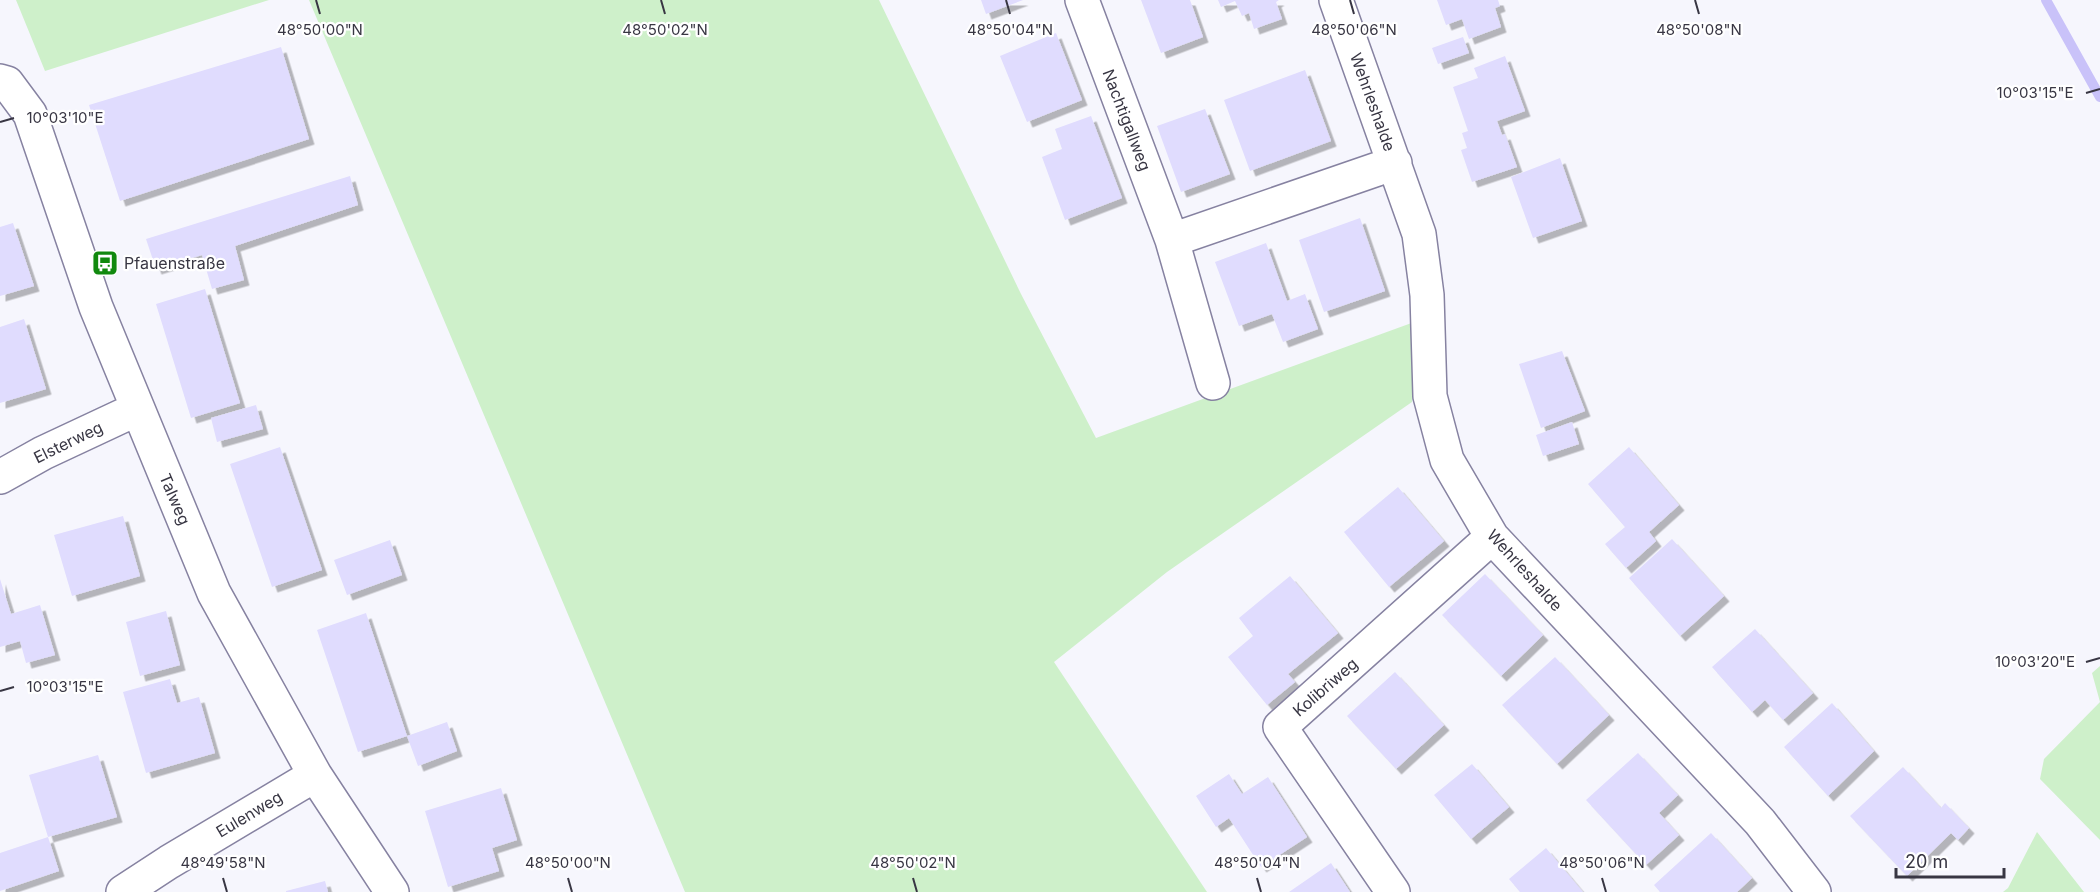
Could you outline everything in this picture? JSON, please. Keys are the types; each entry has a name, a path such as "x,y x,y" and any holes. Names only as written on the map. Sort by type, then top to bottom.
{"street":[{"name":"Nachtigallweg","path":"1082,0 1172,240 1213,383"},
{"name":"Wehrleshalde","path":"1336,0 1419,234 1427,295 1430,396 1447,460 1492,537 1760,822 1814,892"},
{"name":"Talweg","path":"4,82 30,114 96,307 214,592 315,775 392,892"},
{"path":"1172,240 1395,163"},
{"name":"Elsterweg","path":"0,477 43,453 137,409"},
{"name":"Kolibriweg","path":"1393,892 1280,727 1492,537"},
{"name":"Eulenweg","path":"123,892 315,775"}],"green space":[{"path":"16,0 269,0 45,71"},
{"path":"309,0 879,0 1021,294 1096,438 1417,321 1412,402 1167,572 1054,662 1207,892 685,892"},
{"path":"2100,666 2100,702 2092,673"},
{"path":"2100,702 2100,840 2040,779 2044,759"},
{"path":"2037,832 2084,892 2003,892 2008,888"}],"building":[{"path":"981,0 1023,0 986,14"},
{"path":"1141,0 1190,0 1203,37 1161,53"},
{"path":"1218,0 1279,0 1276,2 1282,19 1254,29 1249,13 1242,16 1235,1 1221,7"},
{"path":"1437,0 1498,0 1500,6 1495,8 1501,27 1469,39 1462,19 1446,25"},
{"path":"1056,33 1082,100 1027,122 1000,56"},
{"path":"1463,37 1469,53 1438,64 1432,48"},
{"path":"281,47 309,139 120,201 89,105"},
{"path":"1505,56 1525,111 1497,121 1502,135 1505,134 1517,167 1472,182 1461,150 1467,148 1462,133 1468,131 1453,87 1478,78 1474,68"},
{"path":"1305,70 1331,141 1250,171 1224,100"},
{"path":"1205,109 1230,174 1181,192 1157,126"},
{"path":"1091,116 1122,198 1065,220 1042,157 1062,149 1055,129"},
{"path":"1560,158 1582,221 1533,238 1511,177"},
{"path":"350,176 358,205 235,246 244,280 212,289 202,255 156,269 146,239"},
{"path":"1360,218 1385,291 1324,312 1299,240"},
{"path":"13,223 34,286 0,296 0,227"},
{"path":"1266,243 1287,301 1305,294 1318,329 1283,342 1272,314 1239,326 1215,262"},
{"path":"205,289 240,403 191,418 156,304"},
{"path":"24,319 46,389 0,403 0,327"},
{"path":"1562,351 1585,411 1541,428 1519,364"},
{"path":"256,405 263,429 217,442 211,418"},
{"path":"1572,422 1579,444 1543,456 1536,435"},
{"path":"280,447 322,570 272,587 230,464"},
{"path":"1629,447 1679,505 1649,532 1656,541 1626,568 1605,544 1625,527 1588,484"},
{"path":"1398,487 1444,541 1389,587 1344,532"},
{"path":"123,516 140,576 72,596 54,535"},
{"path":"1672,539 1724,596 1680,636 1629,578"},
{"path":"390,540 402,575 347,595 334,560"},
{"path":"1485,574 1543,635 1501,676 1442,615"},
{"path":"1290,576 1338,633 1288,674 1295,682 1267,705 1228,657 1253,636 1239,618"},
{"path":"0,579 11,614 40,605 55,655 26,663 20,641 0,647"},
{"path":"166,611 180,665 140,676 126,622"},
{"path":"366,613 407,736 358,752 317,630"},
{"path":"1755,629 1813,693 1783,720 1765,700 1752,712 1712,667"},
{"path":"1555,657 1609,715 1557,764 1502,705"},
{"path":"1395,672 1444,725 1396,769 1347,716"},
{"path":"170,679 177,703 199,697 215,753 146,773 123,692"},
{"path":"1832,703 1874,751 1828,796 1784,747"},
{"path":"447,722 457,751 418,766 407,736"},
{"path":"1638,753 1678,795 1659,813 1679,835 1646,865 1586,800"},
{"path":"98,755 117,817 48,837 29,775"},
{"path":"1472,764 1509,807 1471,839 1434,795"},
{"path":"1903,767 1941,808 1945,803 1969,828 1958,840 1951,833 1907,876 1850,816"},
{"path":"1229,774 1242,794 1268,777 1307,837 1261,867 1229,818 1216,827 1196,796"},
{"path":"501,788 517,840 492,848 499,871 448,887 425,811"},
{"path":"1711,833 1752,878 1737,892 1660,892 1654,885"},
{"path":"48,837 59,871 0,891 0,853"},
{"path":"1546,848 1583,892 1520,892 1509,879"},
{"path":"1331,863 1350,892 1289,892"},
{"path":"325,881 328,892 286,892 286,891"}],"waterway":[{"path":"2046,0 2100,97"}],"place":[{"name":"Pfauenstraße","path":"105,263"}]}
